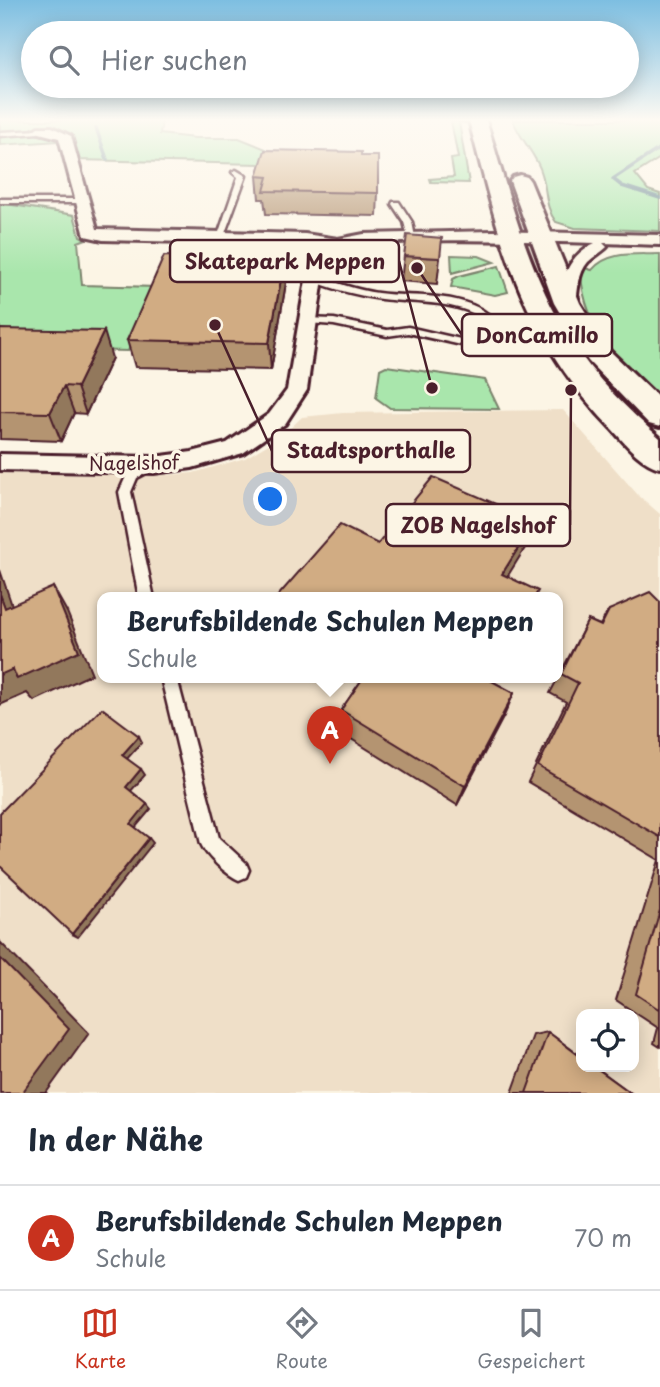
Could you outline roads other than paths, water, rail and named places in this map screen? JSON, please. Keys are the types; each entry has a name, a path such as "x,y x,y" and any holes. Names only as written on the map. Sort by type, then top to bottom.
{"street":[{"path":"73,171 90,233 96,235 305,239 334,244 660,240"},
{"path":"492,171 501,201 598,355 660,417"},
{"path":"515,171 529,243 533,294 557,340 591,386 660,457"},
{"path":"456,237 483,227 492,219 501,201"},
{"path":"414,242 456,237 599,247 660,246"},
{"name":"Nagelshof","path":"0,462 154,465 192,460 234,448 277,419 297,390 318,257 324,249 334,244"},
{"path":"567,303 576,264 584,255 599,247"}],"lane":[{"path":"221,233 242,176 236,172"},
{"path":"0,201 80,201"},
{"path":"396,204 408,222 414,242"},
{"path":"307,320 324,320 387,333 408,330 466,343 474,341 479,335 484,315 471,307 421,298 388,297 315,279"},
{"path":"146,592 125,492 132,475 154,465"},
{"path":"170,683 211,844 239,870"}],"waterway":[{"path":"625,171 613,179 622,186 660,198"}],"place":[{"name":"DonCamillo","path":"417,268"},
{"name":"Stadtsporthalle","path":"215,325"},
{"name":"Skatepark Meppen","path":"432,388"},
{"name":"ZOB Nagelshof","path":"571,390"},
{"name":"Berufsbildende Schulen Meppen","path":"330,764"}]}
